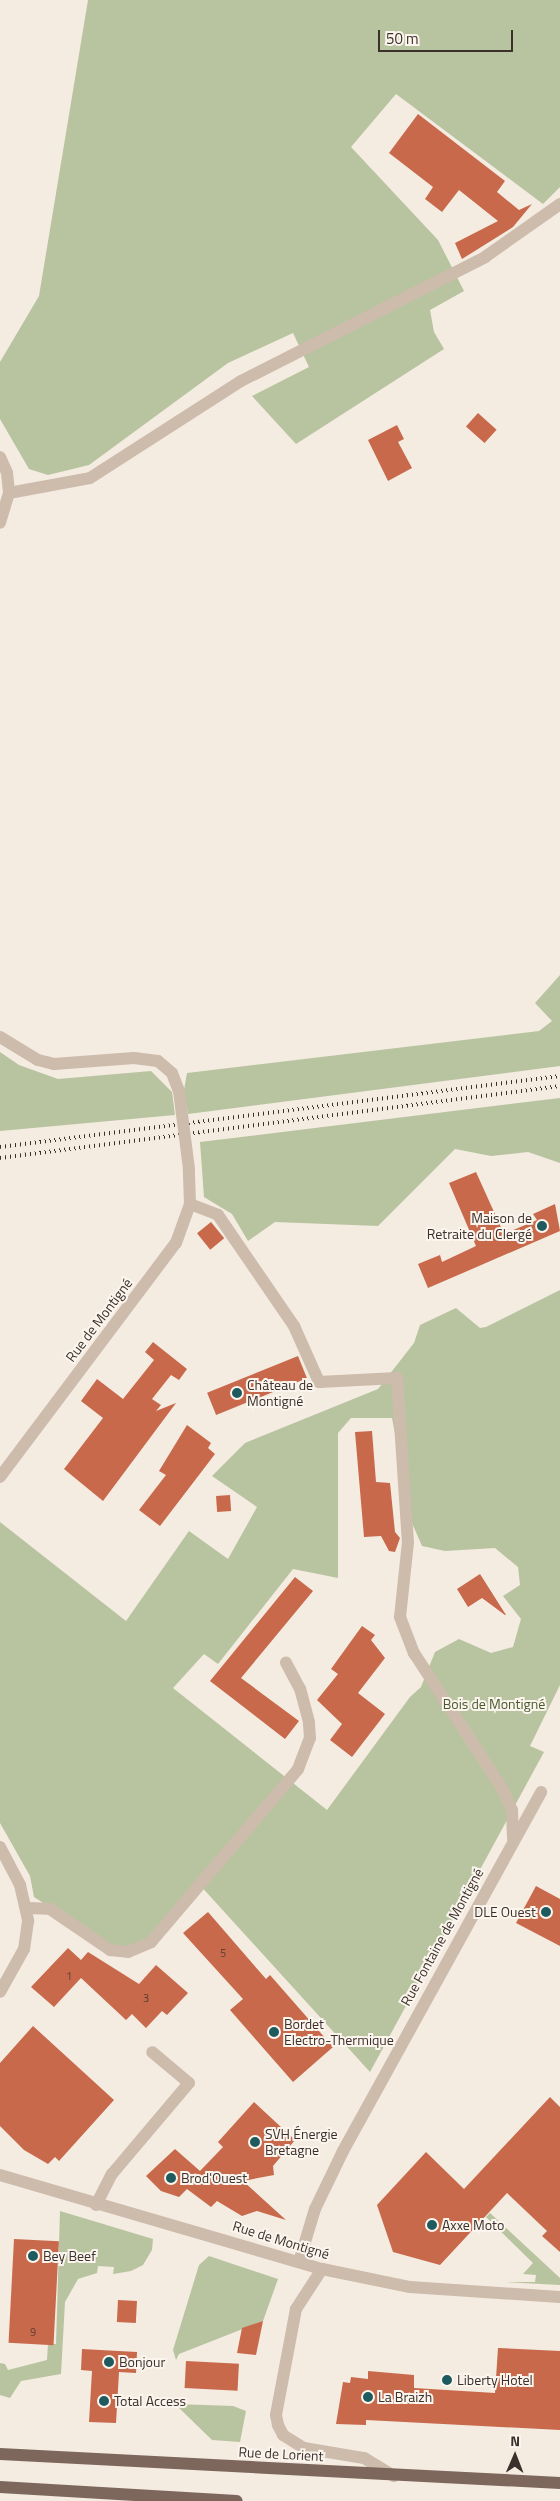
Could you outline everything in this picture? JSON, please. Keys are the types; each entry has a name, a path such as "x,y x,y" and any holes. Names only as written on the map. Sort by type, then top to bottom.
{"main road":[{"name":"Rue de Lorient","path":"0,2454 394,2476 560,2483"},
{"path":"0,2487 237,2501"}],"street":[{"path":"9,492 90,478 241,381 485,257 560,204"},
{"path":"0,456 7,473 9,492 0,523"},
{"name":"Rue de Montigné","path":"0,1037 38,1060 54,1064 134,1058 158,1061 172,1073 179,1091 189,1169 190,1204 176,1243 0,1477"},
{"path":"190,1204 218,1215 294,1326 319,1382 397,1378 408,1542 400,1617 414,1653 502,1788 512,1810 513,1838"},
{"path":"27,1908 50,1909 110,1950 128,1952 151,1942 298,1769 310,1738 309,1722 300,1689 286,1663"},
{"name":"Rue Fontaine de Montigné","path":"299,2262 324,2188 513,1838 541,1792"},
{"path":"0,1847 20,1885 27,1908 24,1948 0,1992"},
{"path":"96,2205 112,2174 189,2084 152,2052"},
{"name":"Rue de Montigné","path":"0,2175 96,2205 322,2269 410,2287 560,2297"},
{"path":"322,2269 296,2309 276,2415 282,2435 304,2448 364,2458 394,2476"},
{"path":"124,2495 136,2501"}],"green space":[{"path":"88,0 560,0 560,187 543,204 396,94 351,147 438,240 464,291 430,310 434,332 444,349 296,444 252,396 309,367 293,333 228,363 89,465 48,475 29,469 0,419 0,362 39,296"},
{"path":"560,975 560,1066 188,1114 184,1090 187,1073 539,1031 552,1021 535,1003"},
{"path":"0,1052 19,1065 58,1079 151,1071 172,1092 175,1115 0,1131"},
{"path":"560,1098 560,1163 528,1152 491,1156 455,1149 378,1226 275,1222 248,1241 232,1214 204,1197 200,1142"},
{"name":"Bois de Montigné","path":"560,1290 560,1685 530,1746 544,1752 370,2072 198,1883 146,1940 131,1946 111,1946 34,1897 30,1876 0,1823 0,1522 126,1621 189,1531 228,1559 257,1507 212,1476 245,1443 378,1389 414,1343 420,1325 456,1308 480,1328 486,1327","holes":["351,1418 392,1418 412,1523 422,1546 445,1551 495,1548 518,1567 520,1585 503,1596 521,1619 513,1647 491,1653 459,1639 435,1652 421,1687 410,1697 327,1810 173,1688 204,1654 218,1664 293,1569 338,1578 338,1433"]},
{"path":"60,2211 153,2239 152,2250 143,2265 131,2271 113,2274 114,2267 98,2266 97,2273 78,2279 65,2302 61,2374 21,2381 10,2398 0,2395 0,2363 5,2364 8,2370 47,2360 48,2344 56,2344"},
{"path":"490,2213 560,2278 560,2285 505,2282 535,2282 536,2275 523,2274 533,2263 486,2217"},
{"path":"209,2256 278,2279 263,2321 179,2354 176,2360 173,2350 199,2265"},
{"path":"175,2404 233,2406 246,2411 240,2442 212,2440"}],"building":[{"path":"418,114 505,181 497,192 519,210 532,204 513,227 462,259 455,243 498,221 459,190 442,212 425,199 433,187 389,153"},
{"path":"478,413 497,430 485,443 466,426"},
{"path":"397,425 404,439 398,442 412,468 388,481 368,440"},
{"name":"Maison de Retraite du Clergé","path":"476,1172 504,1234 537,1220 533,1214 555,1204 560,1231 428,1288 418,1264 440,1255 442,1262 476,1246 449,1183"},
{"path":"211,1222 224,1238 210,1250 197,1233"},
{"path":"153,1342 187,1369 179,1380 171,1375 152,1399 161,1405 156,1411 176,1403 103,1501 64,1469 103,1418 81,1401 97,1379 123,1399 154,1360 145,1352"},
{"path":"298,1356 307,1378 216,1415 207,1393"},
{"path":"187,1425 211,1443 208,1448 215,1454 160,1526 139,1510 166,1475 159,1471"},
{"path":"372,1431 376,1482 390,1483 395,1532 400,1538 395,1552 389,1551 381,1536 364,1537 355,1432"},
{"path":"230,1495 231,1511 217,1512 216,1496"},
{"path":"480,1574 506,1615 482,1598 468,1607 457,1589"},
{"path":"295,1577 313,1591 241,1678 299,1721 285,1739 210,1681"},
{"path":"362,1626 375,1635 371,1640 385,1658 358,1693 385,1714 352,1757 330,1740 342,1724 317,1700 338,1674 331,1669"},
{"path":"536,1886 560,1899 560,1946 516,1923"},
{"path":"208,1912 266,1979 270,1975 333,2047 293,2082 230,2010 243,1999 183,1933"},
{"path":"68,1948 81,1960 88,1952 139,1984 156,1965 188,1993 167,2015 162,2011 146,2028 132,2014 126,2020 81,1978 54,2007 31,1987"},
{"path":"33,2026 114,2100 59,2161 55,2157 48,2164 24,2150 0,2126 0,2063"},
{"path":"550,2097 560,2107 560,2252 542,2236 547,2231 507,2193 440,2265 393,2252 377,2205 426,2152 464,2189"},
{"path":"254,2102 295,2140 273,2166 274,2175 243,2181 286,2220 257,2211 242,2216 217,2201 211,2207 187,2189 179,2197 161,2191 146,2176 175,2149 200,2171 223,2147 218,2142"},
{"path":"14,2239 59,2241 53,2345 9,2343"},
{"path":"118,2300 137,2301 136,2323 117,2322"},
{"path":"263,2321 256,2355 237,2353 242,2328"},
{"path":"498,2348 560,2351 560,2430 366,2420 366,2425 336,2424 343,2382 350,2383 351,2377 368,2379 368,2371 414,2375 414,2388 495,2393"},
{"path":"82,2349 137,2352 136,2373 119,2372 116,2423 89,2422 92,2371 81,2370"},
{"path":"186,2361 239,2364 238,2391 185,2388"}],"railway":[{"path":"0,1147 560,1076"},
{"path":"0,1158 560,1086"}],"place":[{"name":"Maison de Retraite du Clergé","path":"542,1226"},
{"name":"Château de Montigné","path":"237,1393"},
{"name":"DLE Ouest","path":"546,1912"},
{"name":"Bordet Electro-Thermique","path":"274,2032"},
{"name":"SVH Énergie Bretagne","path":"255,2142"},
{"name":"Brod'Ouest","path":"171,2178"},
{"name":"Axxe Moto","path":"432,2225"},
{"name":"Bey Beef","path":"33,2256"},
{"name":"Bonjour","path":"109,2362"},
{"name":"Liberty Hotel","path":"447,2380"},
{"name":"La Braizh","path":"368,2397"},
{"name":"Total Access","path":"104,2401"}]}
